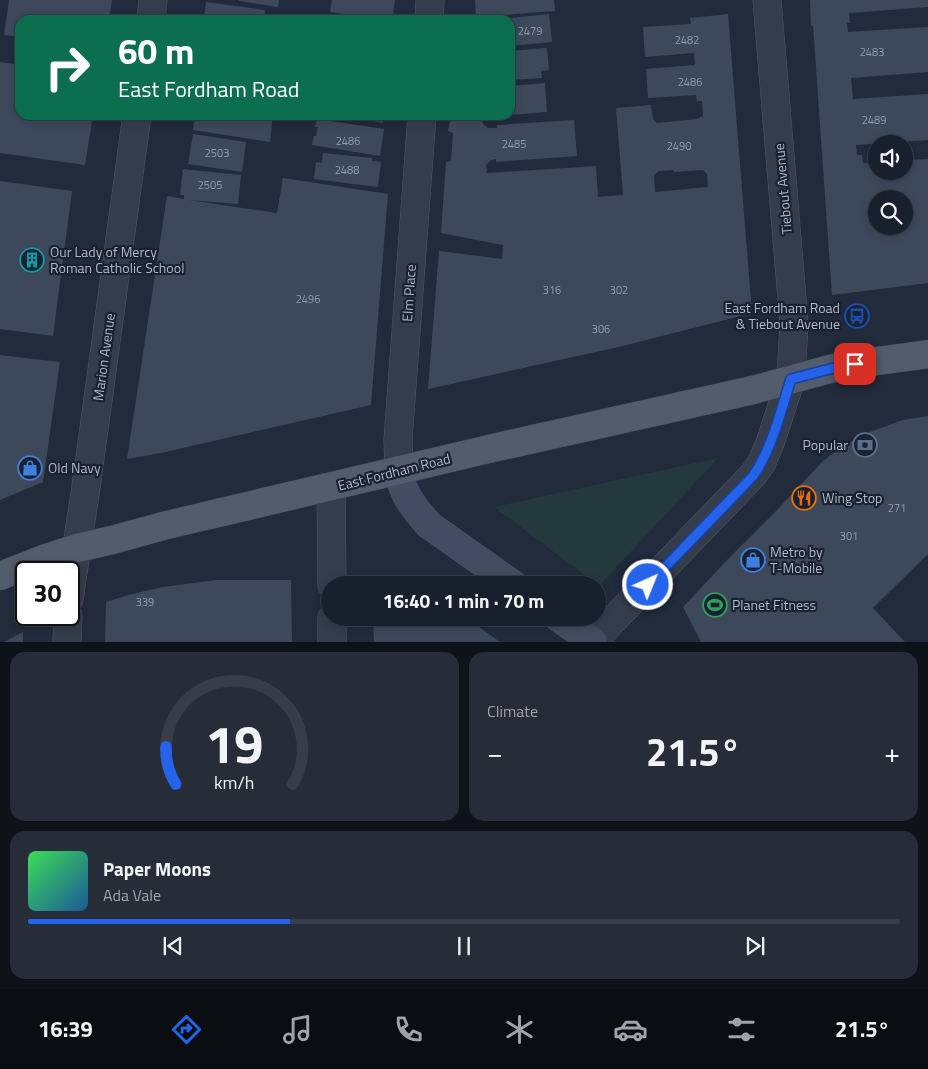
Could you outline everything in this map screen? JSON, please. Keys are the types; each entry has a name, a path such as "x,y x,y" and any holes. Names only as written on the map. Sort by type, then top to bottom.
{"main road":[{"name":"East Fordham Road","path":"0,576 76,548 163,526 753,390 830,369 928,354"},
{"path":"400,470 402,485 408,498 429,525 501,576"},
{"path":"571,626 593,641"}],"street":[{"path":"152,15 153,0"},
{"path":"429,15 430,0"},
{"name":"Tiebout Avenue","path":"767,0 794,323 791,379"},
{"name":"Marion Avenue","path":"74,561 137,120"},
{"name":"Elm Place","path":"400,470 398,440 422,120"},
{"path":"593,641 753,476 762,464 791,379"},
{"path":"331,487 332,576"},
{"path":"67,642 68,626"},
{"path":"332,626 332,642"}],"green space":[{"path":"718,458 606,578 606,576 586,576 494,507"}],"building":[{"path":"9,0 112,0 110,15 15,15 15,36 4,35"},
{"path":"239,0 279,0 278,7"},
{"path":"332,0 395,0 393,15 353,15 330,12"},
{"path":"475,0 554,0 555,11 476,15"},
{"path":"810,0 928,0 928,7 849,13 850,23 847,23 848,32 928,27 928,72 851,78 853,99 928,94 928,140 913,141 913,135 868,135 868,144 856,145 857,155 862,155 863,163 868,163 868,180 913,180 913,160 928,159 928,283 832,295 813,25 811,26"},
{"path":"206,2 265,10 264,15 205,15"},
{"path":"549,14 552,42 515,46 515,18"},
{"path":"728,14 752,313 623,346 428,389 439,251 502,259 503,245 441,233 446,162 451,161 453,133 448,131 450,121 482,120 483,124 488,128 497,128 497,125 574,120 577,156 496,162 496,159 491,160 486,165 487,173 596,166 598,197 623,195 616,108 651,105 653,119 657,123 696,119 703,116 702,101 697,101 696,95 648,98 646,69 695,65 694,53 645,57 643,27 691,24 690,18","holes":["703,170 707,174 708,187 655,192 654,175 659,171"]},
{"path":"547,48 549,70 541,71 542,78 515,80 515,51"},
{"path":"0,62 15,64 15,120 92,120 85,165 0,153"},
{"path":"545,83 547,112 515,115 515,86"},
{"path":"194,120 272,120 270,142 193,130"},
{"path":"317,120 324,120 384,129 380,156 312,145 318,127 315,127"},
{"path":"365,120 384,120 383,123"},
{"path":"193,134 246,142 242,172 188,164"},
{"path":"323,153 372,158 372,161 381,162 378,187 314,179 316,162 322,163"},
{"path":"183,169 241,175 238,204 189,200 277,213 283,178 388,194 371,405 127,459 167,196 184,199 184,195 180,195"},
{"name":"Our Lady of Mercy Roman Catholic School","path":"0,181 72,191 53,336 0,329"},
{"path":"0,355 60,362 43,482 0,500"},
{"path":"928,416 928,554 873,608 905,642 701,642 683,607 822,462 840,448 867,433 903,420"},
{"path":"217,580 291,580 292,642 105,642 106,602 163,587"},
{"path":"373,626 477,626 500,642 374,642"},
{"path":"23,632 23,642 4,642"}],"place":[{"name":"Our Lady of Mercy Roman Catholic School","path":"32,260"},
{"name":"East Fordham Road & Tiebout Avenue","path":"857,316"},
{"name":"Popular","path":"865,445"},
{"name":"Old Navy","path":"30,468"},
{"name":"Wing Stop","path":"804,498"},
{"name":"Metro by T-Mobile","path":"753,560"},
{"name":"Planet Fitness","path":"715,605"}],"route":[{"path":"648,585 753,476 762,464 791,379 855,364"}]}
